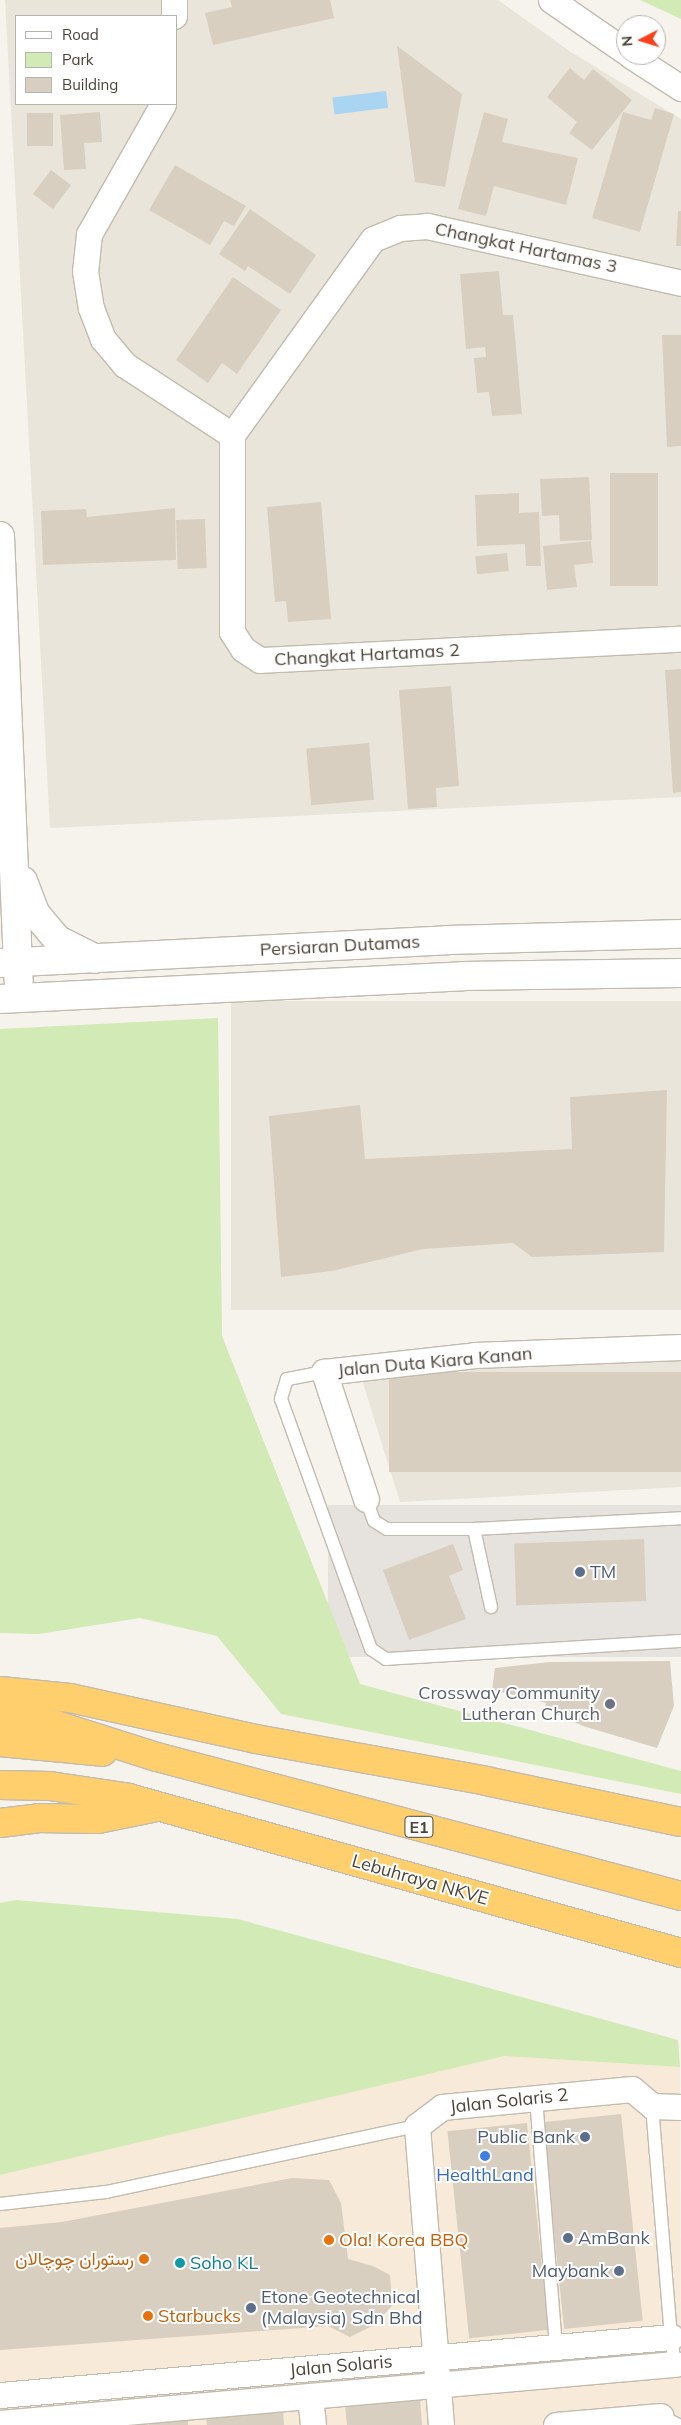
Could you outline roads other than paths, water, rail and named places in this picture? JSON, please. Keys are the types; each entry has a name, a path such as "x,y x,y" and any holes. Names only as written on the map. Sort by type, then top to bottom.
{"highway":[{"path":"0,1691 70,1698 256,1739 486,1781 681,1822"},
{"name":"E1","path":"0,1715 56,1725 157,1757 681,1896"},
{"path":"0,1742 157,1757"},
{"name":"Lebuhraya NKVE","path":"0,1785 50,1786 159,1806 681,1953"},
{"path":"0,1823 38,1818 98,1819 159,1806"}],"street":[{"path":"174,0 174,15"},
{"path":"551,0 616,45"},
{"path":"645,65 681,88"},
{"path":"162,105 89,234 85,271 91,308 103,339 125,365 232,435"},
{"name":"Changkat Hartamas 3","path":"232,435 373,239 400,228 427,226 681,283"},
{"name":"Changkat Hartamas 2","path":"232,435 232,632 243,649 260,660 681,639"},
{"path":"0,536 14,856 9,963 10,998"},
{"path":"14,856 35,913 58,940 97,959"},
{"name":"Persiaran Dutamas","path":"9,963 447,940 681,934"},
{"name":"Persiaran Dutamas","path":"10,998 463,976 681,973"},
{"name":"Jalan Duta Kiara Kanan","path":"366,1499 324,1372 475,1355 681,1347"},
{"name":"Jalan Solaris 2","path":"417,2126 442,2107 632,2089 652,2106"},
{"path":"652,2106 681,2108"},
{"path":"417,2126 440,2425"},
{"name":"Jalan Solaris","path":"0,2395 676,2336"},
{"name":"Jalan Solaris","path":"0,2423 74,2421 310,2396 678,2364"},
{"path":"310,2396 313,2425"},
{"path":"556,2425 670,2420"}],"lane":[{"path":"324,1372 287,1379 281,1399 372,1649 386,1659 681,1641"},
{"path":"366,1499 374,1521 387,1529 474,1529 681,1518"},
{"path":"474,1529 491,1607"},
{"path":"536,2098 556,2347"},
{"path":"652,2106 678,2364"},
{"path":"0,2204 106,2192 417,2126"}],"water":[{"path":"386,91 388,108 334,114 332,98"}],"place":[{"name":"TM","path":"580,1572"},
{"name":"Crossway Community Lutheran Church","path":"610,1704"},
{"name":"Public Bank","path":"585,2137"},
{"name":"HealthLand","path":"485,2156"},
{"name":"AmBank","path":"568,2238"},
{"name":"Ola! Korea BBQ","path":"329,2240"},
{"name":"رستوران چوچالان","path":"144,2259"},
{"name":"Soho KL","path":"180,2263"},
{"name":"Maybank","path":"619,2271"},
{"name":"Etone Geotechnical (Malaysia) Sdn Bhd","path":"251,2308"},
{"name":"Starbucks","path":"148,2316"}]}
